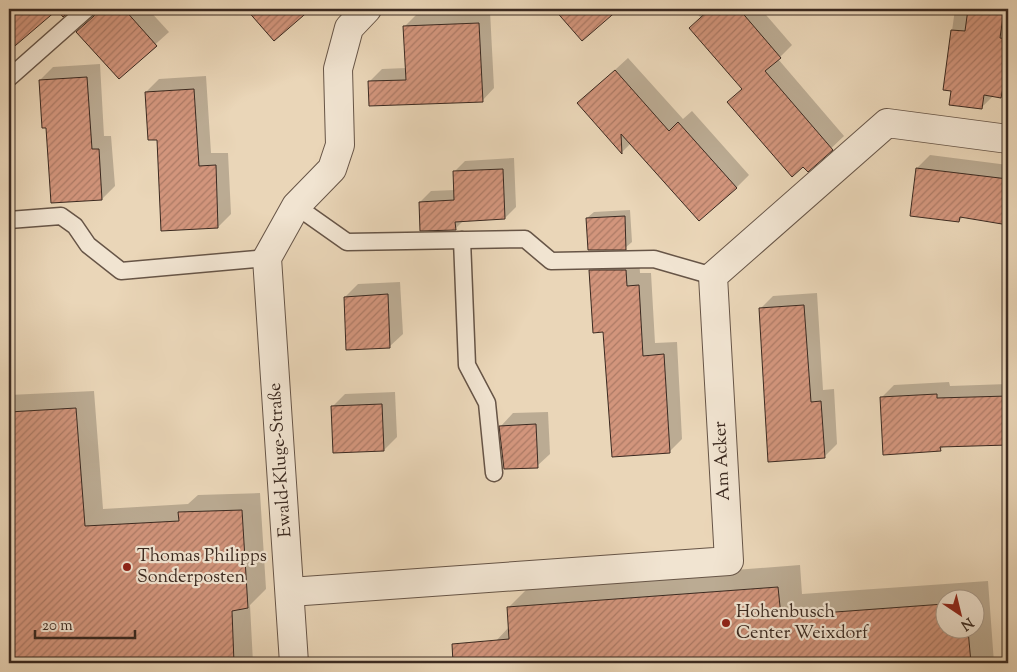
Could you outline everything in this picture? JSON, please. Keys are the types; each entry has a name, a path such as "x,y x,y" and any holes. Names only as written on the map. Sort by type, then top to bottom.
{"street":[{"path":"267,258 296,206 332,169 340,145 338,69 349,28 367,9"},
{"path":"714,276 887,123 1008,139"},
{"name":"Ewald-Kluge-Straße","path":"267,258 294,663"},
{"name":"Am Acker","path":"290,592 729,561 714,276"}],"lane":[{"path":"9,78 87,9"},
{"path":"296,206 347,242 525,239 551,261 654,259 714,276"},
{"path":"9,220 61,216 75,226 88,245 122,271 267,258"},
{"path":"462,240 467,365 487,403 494,473"}],"building":[{"path":"9,9 72,9 63,17 57,10 9,51"},
{"path":"97,9 124,9 157,46 119,79 76,32 94,16"},
{"path":"246,9 311,9 274,41"},
{"path":"554,9 619,9 582,41"},
{"path":"710,9 739,9 781,58 765,71 833,150 808,172 803,167 792,177 727,102 742,89 689,28"},
{"path":"968,9 1004,9 1000,38 1008,39 1008,83 1004,82 1001,98 984,95 982,109 949,105 951,91 943,90 951,30 965,31"},
{"path":"479,23 483,102 369,106 368,81 406,80 403,26"},
{"path":"615,70 669,131 678,122 737,188 699,221 621,134 622,154 577,103"},
{"path":"87,77 92,149 99,149 102,200 51,203 46,128 42,128 39,80"},
{"path":"194,89 199,166 216,165 218,228 161,231 157,140 148,140 145,92"},
{"path":"916,168 1008,179 1008,225 960,217 959,222 910,216"},
{"path":"503,169 505,219 455,222 456,230 420,231 419,202 454,200 453,171"},
{"path":"625,216 626,250 588,250 586,218"},
{"path":"589,270 626,270 627,286 639,285 643,356 664,354 670,453 612,457 603,332 593,333"},
{"path":"388,294 390,348 346,350 344,297"},
{"path":"804,305 811,402 821,401 825,458 768,462 759,308"},
{"path":"937,394 937,398 1008,396 1008,445 940,447 941,451 883,455 880,397"},
{"path":"382,404 384,451 333,453 331,406"},
{"name":"Thomas Philipps Sonderposten","path":"76,408 85,526 179,521 178,512 242,510 248,608 232,611 234,663 9,663 9,412"},
{"path":"536,424 538,468 504,469 499,426"},
{"name":"Hohenbusch Center Weixdorf","path":"778,587 781,616 934,605 934,640 969,640 971,663 453,663 452,644 509,639 507,607"}],"place":[{"name":"Thomas Philipps Sonderposten","path":"127,567"},
{"name":"Hohenbusch Center Weixdorf","path":"726,623"}]}
